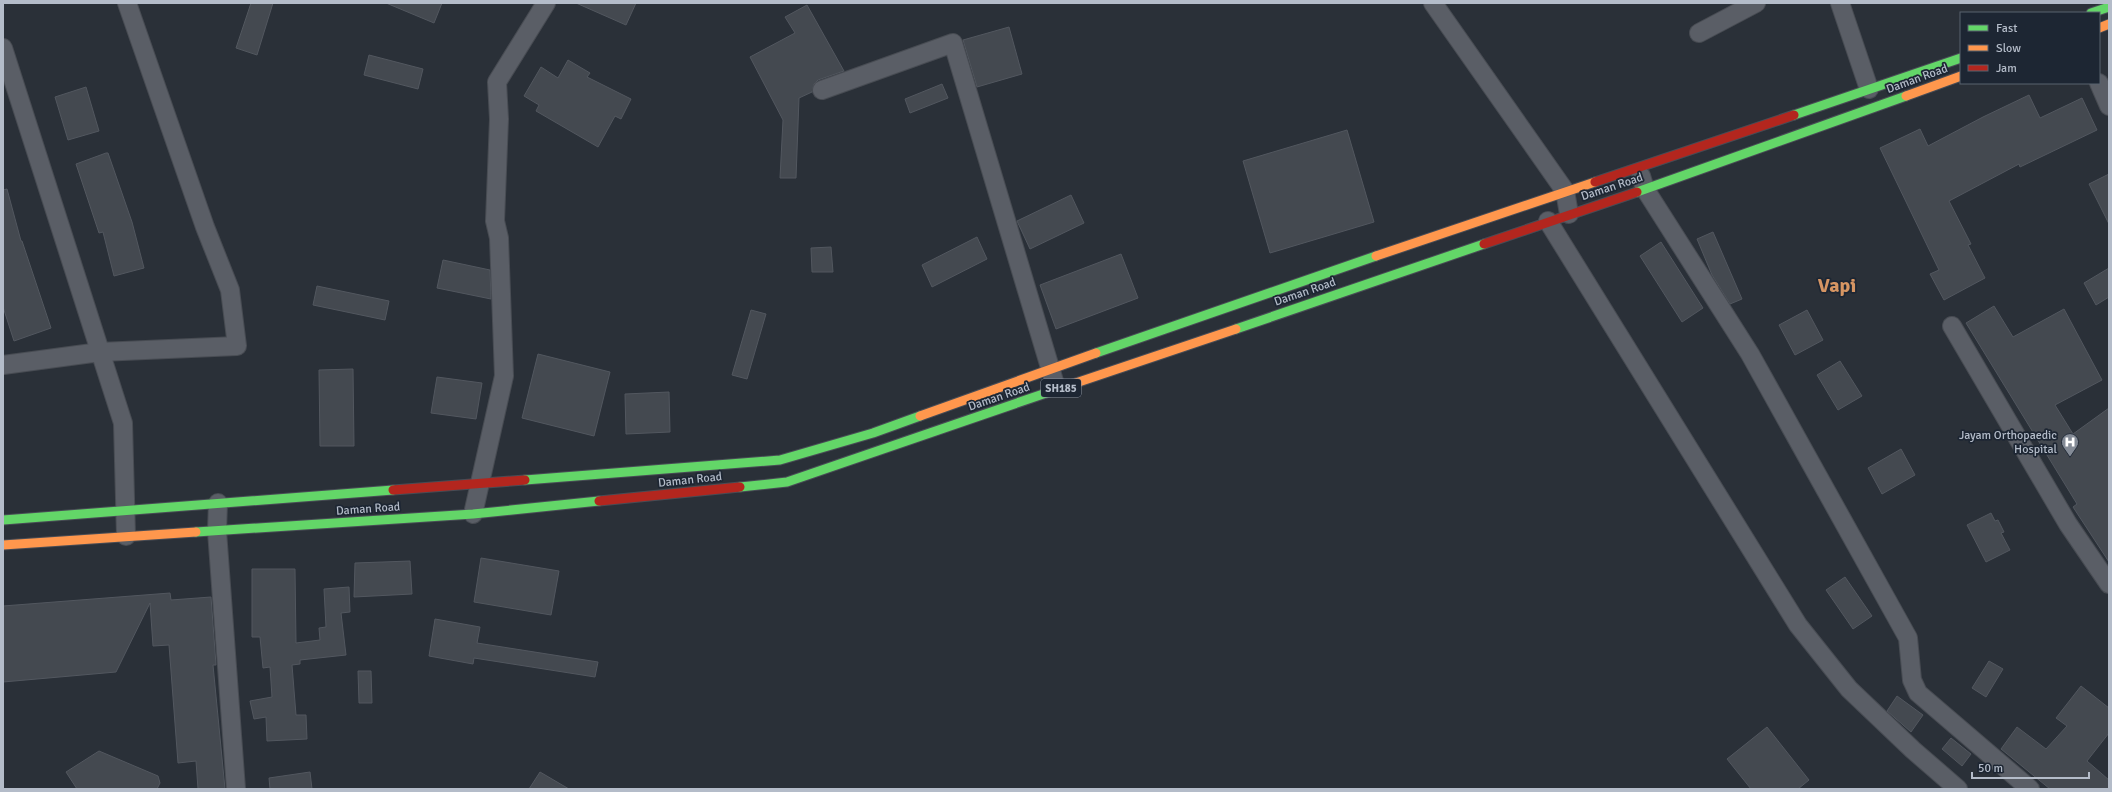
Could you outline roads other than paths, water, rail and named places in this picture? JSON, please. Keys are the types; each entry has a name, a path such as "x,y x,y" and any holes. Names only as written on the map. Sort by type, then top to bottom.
{"main road":[{"path":"3,520 780,460 873,433 1178,323 1960,58"},
{"name":"Daman Road","path":"3,545 473,514 787,482 1645,189 1960,76"}],"street":[{"path":"3,365 100,352 237,346 230,290 205,227 127,3"},
{"path":"473,514 504,376 499,238 495,221 499,119 496,82 546,3"},
{"path":"1433,3 1565,191 1570,214"},
{"path":"1699,33 1756,3"},
{"path":"1840,3 1869,89"},
{"path":"822,90 953,43 1056,390"},
{"path":"3,48 123,424 126,536"},
{"path":"2099,84 2109,106"},
{"path":"1638,168 1645,189 1750,354 1908,638 1912,680 1918,693 2030,789"},
{"path":"1548,221 1798,625 1849,689 1913,750 1958,789"},
{"path":"1952,326 2068,524 2109,584"},
{"path":"218,503 217,531 236,789"}],"place":[{"name":"Jayam Orthopaedic Hospital","path":"2070,457"}],"district":[{"name":"Vapi","path":"1837,285"}]}
